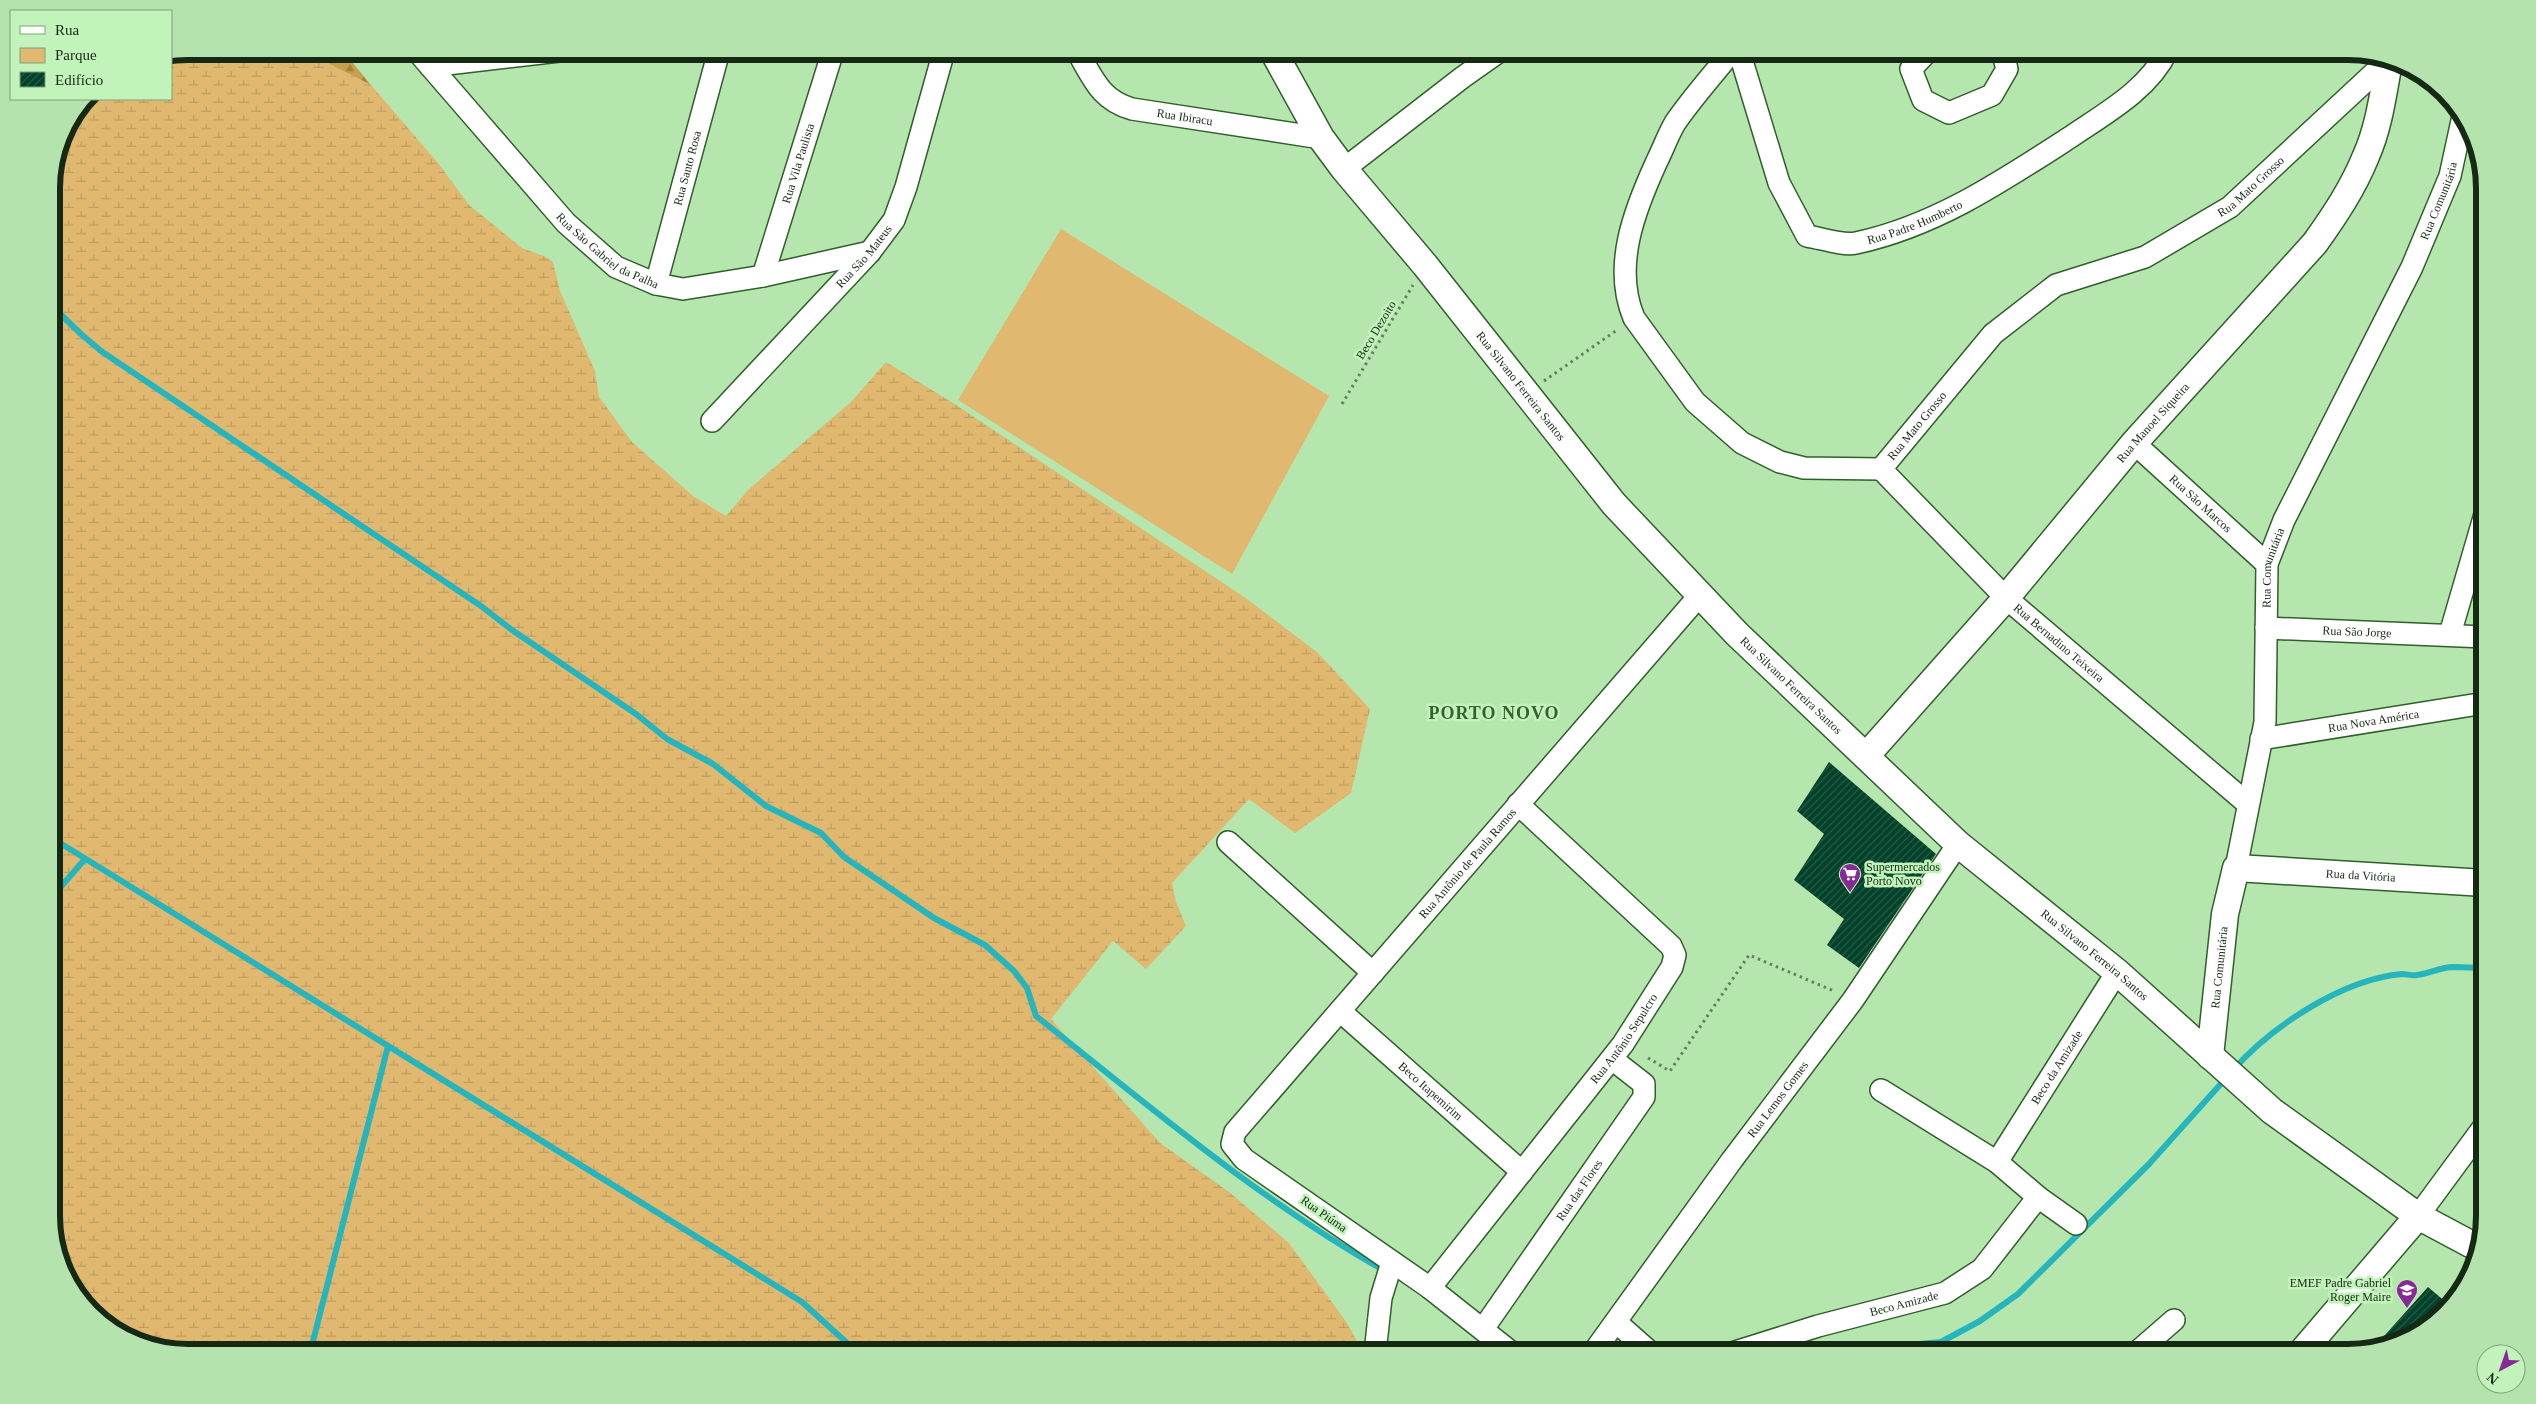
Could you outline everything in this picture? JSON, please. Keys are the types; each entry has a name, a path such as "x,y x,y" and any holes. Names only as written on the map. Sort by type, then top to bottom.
{"street":[{"name":"Rua São Gabriel da Palha","path":"424,60 566,223 616,267 656,284 683,289 763,276 870,252"},
{"name":"Rua Santo Rosa","path":"656,284 717,60"},
{"name":"Rua Vila Paulista","path":"763,276 830,60"},
{"name":"Rua São Mateus","path":"712,421 870,252 894,220 941,60"},
{"name":"Rua Ibiracu","path":"1083,60 1101,90 1118,105 1132,110 1321,138"},
{"name":"Rua Silvano Ferreira Santos","path":"1278,60 1321,138 1344,169 1425,265 1614,504 1699,596 1958,844 2117,972 2272,1111 2418,1216 2473,1245"},
{"path":"1344,169 1487,60"},
{"name":"Rua Mato Grosso","path":"1725,60 1674,124 1640,198 1625,256 1624,273 1629,306 1634,318 1694,402 1742,443 1780,462 1804,468 1880,469 1993,334 2056,286 2145,257 2230,207 2384,65"},
{"name":"Rua Padre Humberto","path":"1742,60 1779,183 1807,236 1853,244 1915,226 1991,189 2118,104 2159,68 2163,60"},
{"path":"1920,60 1911,69 1923,100 1949,113 1992,95 2007,69 2004,60"},
{"name":"Rua Manoel Siqueira","path":"1866,756 2006,598 2134,443 2315,243 2341,207 2366,156 2379,114 2387,66"},
{"name":"Rua Comunitária","path":"2210,1056 2225,914 2265,722 2267,564 2284,520 2412,266 2450,176 2461,127"},
{"name":"Rua São Marcos","path":"2134,443 2267,564"},
{"name":"Rua Bernadino Teixeira","path":"1880,469 2006,598 2248,804"},
{"path":"2450,634 2476,542"},
{"name":"Rua Antônio de Paula Ramos","path":"1235,1132 1699,596"},
{"name":"Rua São Jorge","path":"2266,628 2476,636"},
{"name":"Rua Nova América","path":"2261,739 2476,704"},
{"name":"Rua Antônio Sepulcro","path":"1430,1288 1617,1051 1672,967 1675,955 1671,946 1518,804"},
{"path":"1228,842 1373,972"},
{"name":"Rua Lemos Gomes","path":"1600,1344 1732,1160 1853,1000 1958,844"},
{"name":"Rua da Vitória","path":"2236,868 2476,882"},
{"name":"Beco da Amizade","path":"1997,1162 2117,972"},
{"name":"Beco Itapemirim","path":"1340,1011 1522,1172"},
{"name":"Rua das Flores","path":"1483,1330 1644,1097 1644,1084 1617,1051"},
{"path":"1881,1090 1997,1162 2038,1197 2076,1224"},
{"name":"Rua Piúma","path":"1235,1132 1232,1144 1244,1159 1430,1288 1501,1344"},
{"path":"2309,1344 2476,1148"},
{"name":"Beco Amizade","path":"1761,1344 1818,1326 1945,1292 1982,1269 2038,1197"},
{"path":"1376,1344 1382,1298 1392,1262"},
{"path":"2146,1344 2174,1320"},
{"path":"1616,1322 1641,1344"}],"path":[{"name":"Beco Dezoito","path":"1342,404 1425,265"},
{"path":"1526,394 1634,318"},
{"path":"1617,1051 1670,1071 1749,955 1853,1000"}],"green space":[{"path":"325,60 350,60 371,85 329,64"},
{"path":"325,60 329,64 371,85 438,163 469,205 522,248 546,257 553,262 560,291 595,371 599,397 632,442 693,496 726,516 748,490 851,402 886,362 953,403 1247,599 1318,653 1370,709 1351,793 1295,833 1249,799 1172,883 1176,902 1186,926 1146,969 1113,941 1051,1019 1160,1143 1229,1192 1289,1243 1347,1323 1358,1343 188,1344 155,1340 139,1334 124,1327 98,1306 87,1294 73,1272 62,1241 60,1224 60,180 64,155 73,132 87,110 96,100 172,100 172,61"},
{"path":"1061,229 1329,396 1232,574 958,400"}],"building":[{"path":"1829,762 1936,854 1859,968 1827,945 1844,919 1794,880 1824,834 1797,811"},
{"path":"2428,1287 2443,1300 2426,1317 2412,1327 2380,1340"}],"waterway":[{"path":"60,314 101,351 481,606 512,630 636,714 667,739 713,764 766,806 821,833 844,857 934,918 985,945 1014,971 1027,988 1036,1016 1163,1118 1249,1183 1293,1214 1385,1271"},
{"path":"60,843 802,1302 848,1344"},
{"path":"60,888 85,859"},
{"path":"2233,1070 2249,1053 2288,1022 2310,1007 2356,985 2402,974 2421,974 2451,967 2476,967"},
{"path":"312,1344 388,1046"},
{"path":"1920,1344 1941,1342 1980,1321 2018,1294 2149,1164 2227,1077"}],"place":[{"name":"Supermercados Porto Novo","path":"1850,893"},
{"name":"EMEF Padre Gabriel Roger Maire","path":"2407,1309"}],"district":[{"name":"PORTO NOVO","path":"1494,713"}]}
